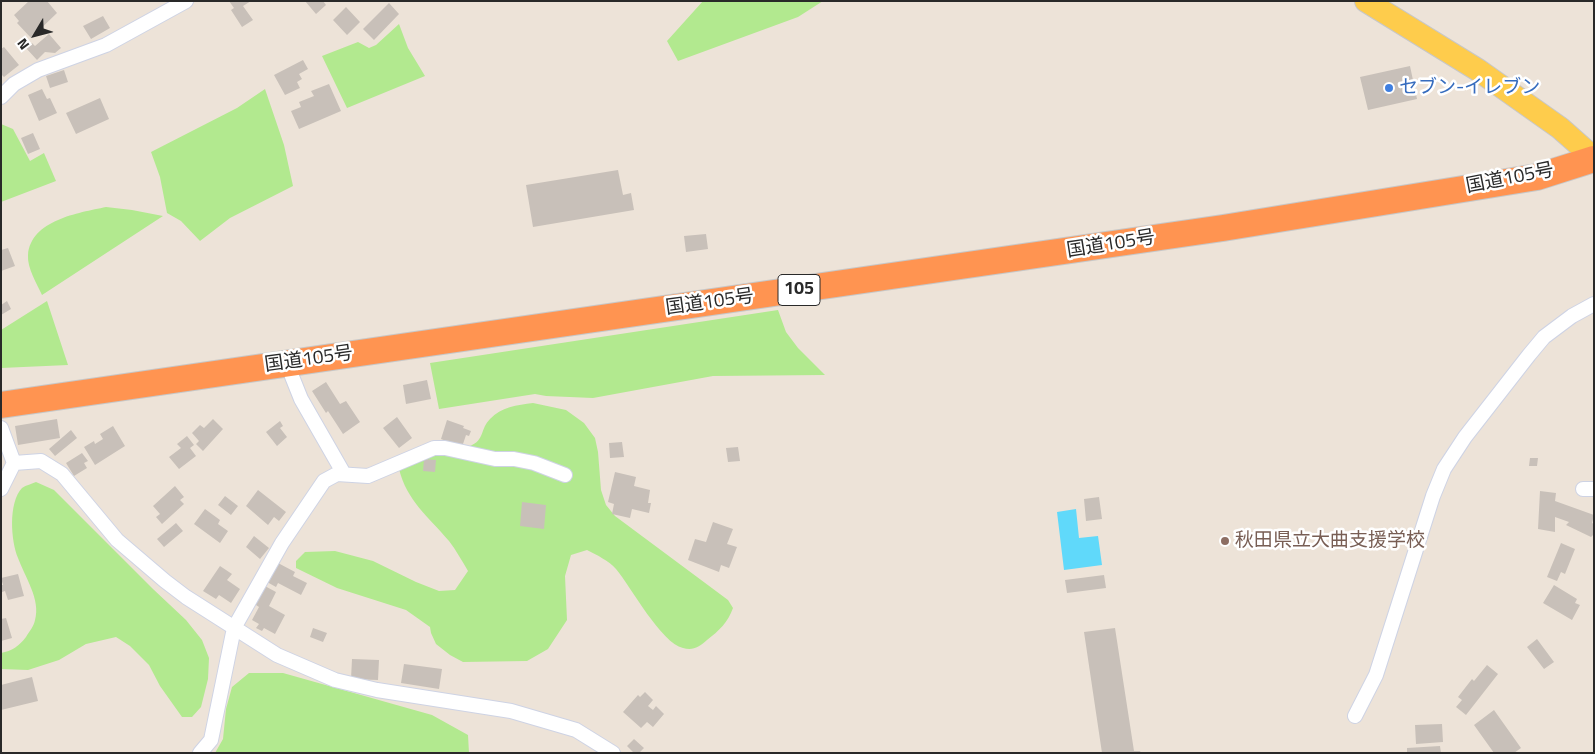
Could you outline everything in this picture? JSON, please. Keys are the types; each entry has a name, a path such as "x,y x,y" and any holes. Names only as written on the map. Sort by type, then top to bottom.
{"highway":[{"name":"国道105号","path":"1,405 1061,253 1223,228 1537,176 1594,158"}],"main road":[{"path":"1366,1 1478,70 1560,128 1594,158"}],"street":[{"path":"1,98 14,84 38,70 106,45 186,1"},
{"path":"1354,716 1376,675 1433,496 1444,469 1465,437 1544,337 1572,316 1594,304"},
{"path":"287,364 301,398 344,474"},
{"path":"1,428 14,463 1,489"},
{"path":"200,753 211,740 234,628 282,544 324,481 337,474 368,476 434,448 445,448 495,459 514,459 534,463 565,475"},
{"path":"14,463 41,461 62,474 117,540 186,597 277,655 335,680 377,690 511,711 576,730 613,753"}],"green space":[{"path":"703,1 823,1 798,17 678,61 667,41"},
{"path":"399,24 408,48 425,76 347,108 322,56 358,42 369,48 376,45"},
{"path":"265,89 284,145 293,186 230,218 200,241 181,221 167,213 160,177 151,152 237,108"},
{"path":"1,124 13,129 30,161 44,153 56,181 1,202"},
{"path":"106,207 163,216 42,295 29,265 28,255 31,243 47,226 58,220"},
{"path":"47,301 68,365 1,368 1,330"},
{"path":"778,310 786,332 798,348 825,375 713,376 593,398 535,394 439,409 430,363"},
{"path":"533,403 566,410 584,423 595,438 601,490 606,505 615,516 728,600 733,608 729,618 719,630 701,645 690,649 674,644 656,626 616,569 587,550 571,555 565,576 567,620 548,649 527,661 463,662 436,644 430,627 406,610 337,588 296,568 296,561 305,552 335,551 373,561 439,591 455,590 468,571 449,541 419,508 407,490 399,469 402,459 475,444 494,415 510,407"},
{"path":"36,482 54,490 186,620 202,640 209,658 208,679 201,707 192,717 182,717 160,686 149,665 130,646 116,637 86,644 59,660 28,670 1,669 1,653 21,643 35,620 36,605 18,558 12,532 12,522 14,503 22,488"},
{"path":"249,673 283,673 432,715 468,735 469,753 215,753 223,739 226,709 232,687"}],"water":[{"path":"1076,509 1079,538 1098,536 1102,565 1064,570 1057,512"}],"building":[{"path":"29,1 47,1 57,13 31,38 17,23 19,21 14,15"},
{"path":"229,1 251,1 243,6 253,20 242,27 231,10 234,8"},
{"path":"305,1 323,1 326,5 316,14"},
{"path":"389,3 399,14 374,40 363,29"},
{"path":"346,7 360,22 347,35 333,20"},
{"path":"103,16 110,28 91,39 83,26"},
{"path":"49,34 61,48 55,53 45,52 37,60 26,48 32,43 35,46"},
{"path":"4,47 19,65 4,77 1,74 1,49"},
{"path":"303,60 308,69 299,74 302,79 297,82 300,88 285,95 274,75"},
{"name":"セブン-イレブン","path":"1410,66 1417,99 1368,110 1360,77"},
{"path":"64,70 68,82 50,88 46,76"},
{"path":"329,84 341,111 299,129 291,111 301,107 299,102 314,96 311,91"},
{"path":"42,89 47,99 50,98 57,113 39,121 28,95"},
{"path":"100,98 109,119 76,134 66,113"},
{"path":"33,133 40,149 28,154 21,138"},
{"path":"618,170 623,195 631,193 634,210 533,227 526,185"},
{"path":"706,234 708,249 686,252 684,236"},
{"path":"8,248 15,266 1,271 1,250"},
{"path":"7,301 11,309 1,315 1,305"},
{"path":"427,380 431,399 406,404 403,385"},
{"path":"326,382 340,404 346,401 360,422 343,434 328,411 326,413 312,391"},
{"path":"397,417 412,438 399,448 383,428"},
{"path":"57,419 60,438 18,445 15,426"},
{"path":"213,419 223,429 203,451 196,444 199,441 192,433 200,425 204,428"},
{"path":"447,420 464,426 463,428 471,431 469,436 466,435 462,447 441,439"},
{"path":"280,421 283,426 280,428 287,437 277,446 266,432"},
{"path":"113,426 125,446 95,465 84,447 94,441 95,444 103,439 100,434"},
{"path":"71,430 77,438 55,456 49,449"},
{"path":"187,436 194,445 190,448 196,456 179,469 169,457 181,448 177,444"},
{"path":"622,442 624,457 610,458 609,443"},
{"path":"738,447 740,461 728,462 726,448"},
{"path":"82,453 88,461 84,463 87,468 74,476 66,463"},
{"path":"1530,458 1538,458 1537,466 1529,466"},
{"path":"424,459 436,460 435,472 423,471"},
{"path":"615,472 636,477 634,486 650,490 648,503 651,503 649,513 632,509 630,518 612,514 614,504 608,502"},
{"path":"175,486 184,497 180,500 184,504 162,524 156,517 160,514 153,506"},
{"path":"258,490 286,512 279,521 274,517 268,525 246,506"},
{"path":"1540,491 1556,493 1555,501 1594,515 1592,523 1594,524 1594,534 1591,537 1566,525 1569,522 1555,517 1555,532 1538,529"},
{"path":"225,496 238,506 231,515 218,505"},
{"path":"1099,497 1102,519 1086,521 1084,499"},
{"path":"522,502 546,505 544,529 520,526"},
{"path":"205,509 220,520 218,524 228,531 220,543 194,524"},
{"path":"713,522 733,529 727,544 737,547 729,568 721,565 719,572 688,560 695,539 706,542"},
{"path":"176,523 183,531 164,547 157,539"},
{"path":"254,536 269,548 260,559 246,547"},
{"path":"1561,543 1575,549 1565,574 1561,572 1557,581 1547,577"},
{"path":"278,563 295,572 293,576 307,583 301,595 278,583 276,587 267,582"},
{"path":"220,566 232,574 227,580 240,589 231,603 219,595 216,599 203,591"},
{"path":"18,574 24,596 8,600 5,591 2,592 1,578"},
{"path":"1104,575 1106,588 1067,593 1065,580"},
{"path":"263,585 276,592 269,606 285,615 275,634 264,628 262,631 256,628 259,624 252,620 259,607 253,603"},
{"path":"1554,585 1577,599 1575,603 1580,605 1572,620 1543,603"},
{"path":"6,618 12,638 1,641 1,619"},
{"path":"313,628 327,633 323,642 310,637"},
{"path":"1115,628 1134,751 1140,751 1141,753 1102,753 1084,632"},
{"path":"1537,639 1554,662 1544,669 1527,647"},
{"path":"352,659 379,660 378,680 351,679"},
{"path":"404,664 442,669 439,689 401,683"},
{"path":"1487,665 1498,674 1466,715 1456,707 1462,700 1458,697 1472,679 1474,681"},
{"path":"32,677 38,701 1,710 1,685"},
{"path":"645,692 653,700 648,706 653,710 656,706 664,714 653,727 647,722 641,728 623,712 638,695 640,697"},
{"path":"1494,710 1521,748 1514,753 1494,753 1474,725"},
{"path":"1442,724 1443,742 1416,744 1415,725"},
{"path":"634,739 644,748 639,753 634,753 627,746"},
{"path":"1440,746 1441,753 1407,753 1407,748"}],"place":[{"name":"セブン-イレブン","path":"1389,88"},
{"name":"秋田県立大曲支援学校","path":"1225,541"}]}
